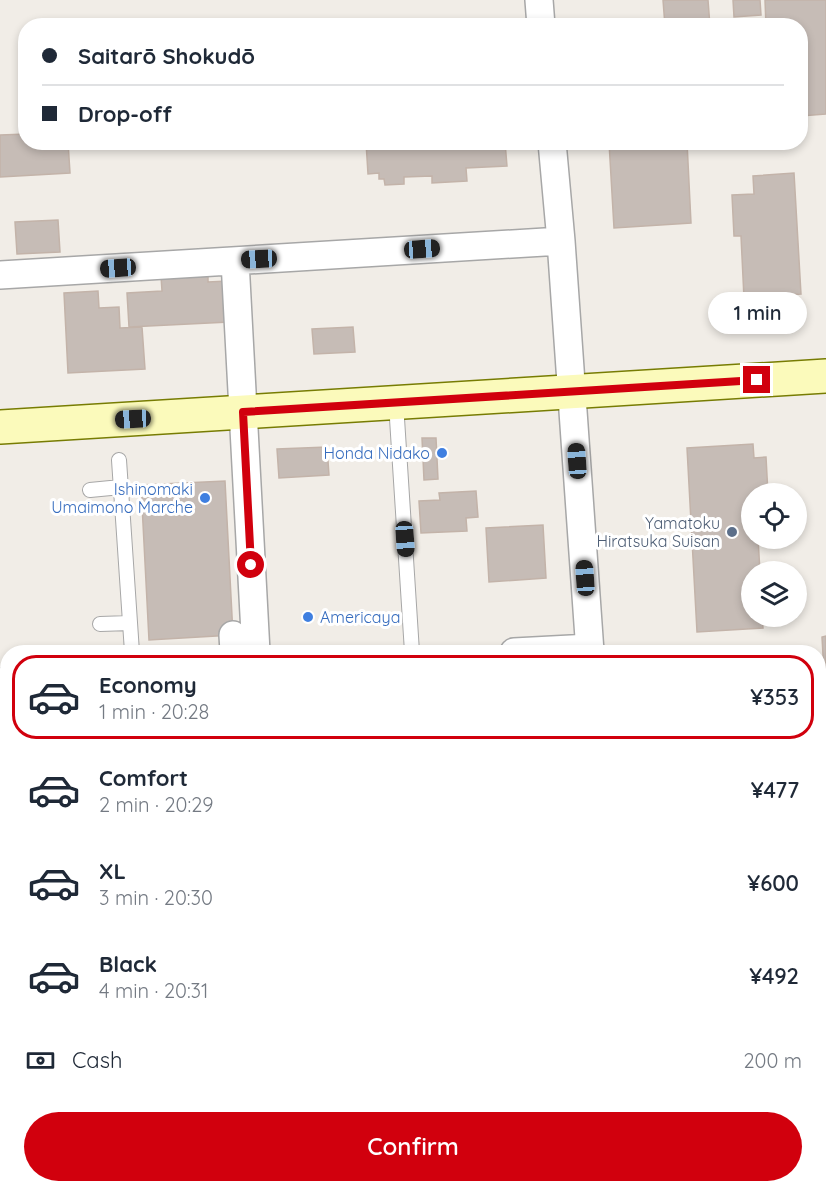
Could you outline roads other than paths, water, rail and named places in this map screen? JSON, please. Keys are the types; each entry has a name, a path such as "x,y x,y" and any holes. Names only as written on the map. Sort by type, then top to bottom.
{"street":[{"path":"539,0 541,18"},
{"path":"553,150 590,645"},
{"path":"0,275 561,241"},
{"path":"235,261 256,645"},
{"path":"0,427 826,376"}],"lane":[{"path":"396,403 412,645"},
{"path":"119,460 132,645"},
{"path":"90,490 121,488"},
{"path":"99,624 130,623"}],"place":[{"name":"Honda Nidako","path":"442,453"},
{"name":"Ishinomaki Umaimono Marche","path":"205,498"},
{"name":"Yamatoku Hiratsuka Suisan","path":"732,532"},
{"name":"Americaya","path":"308,617"}]}
